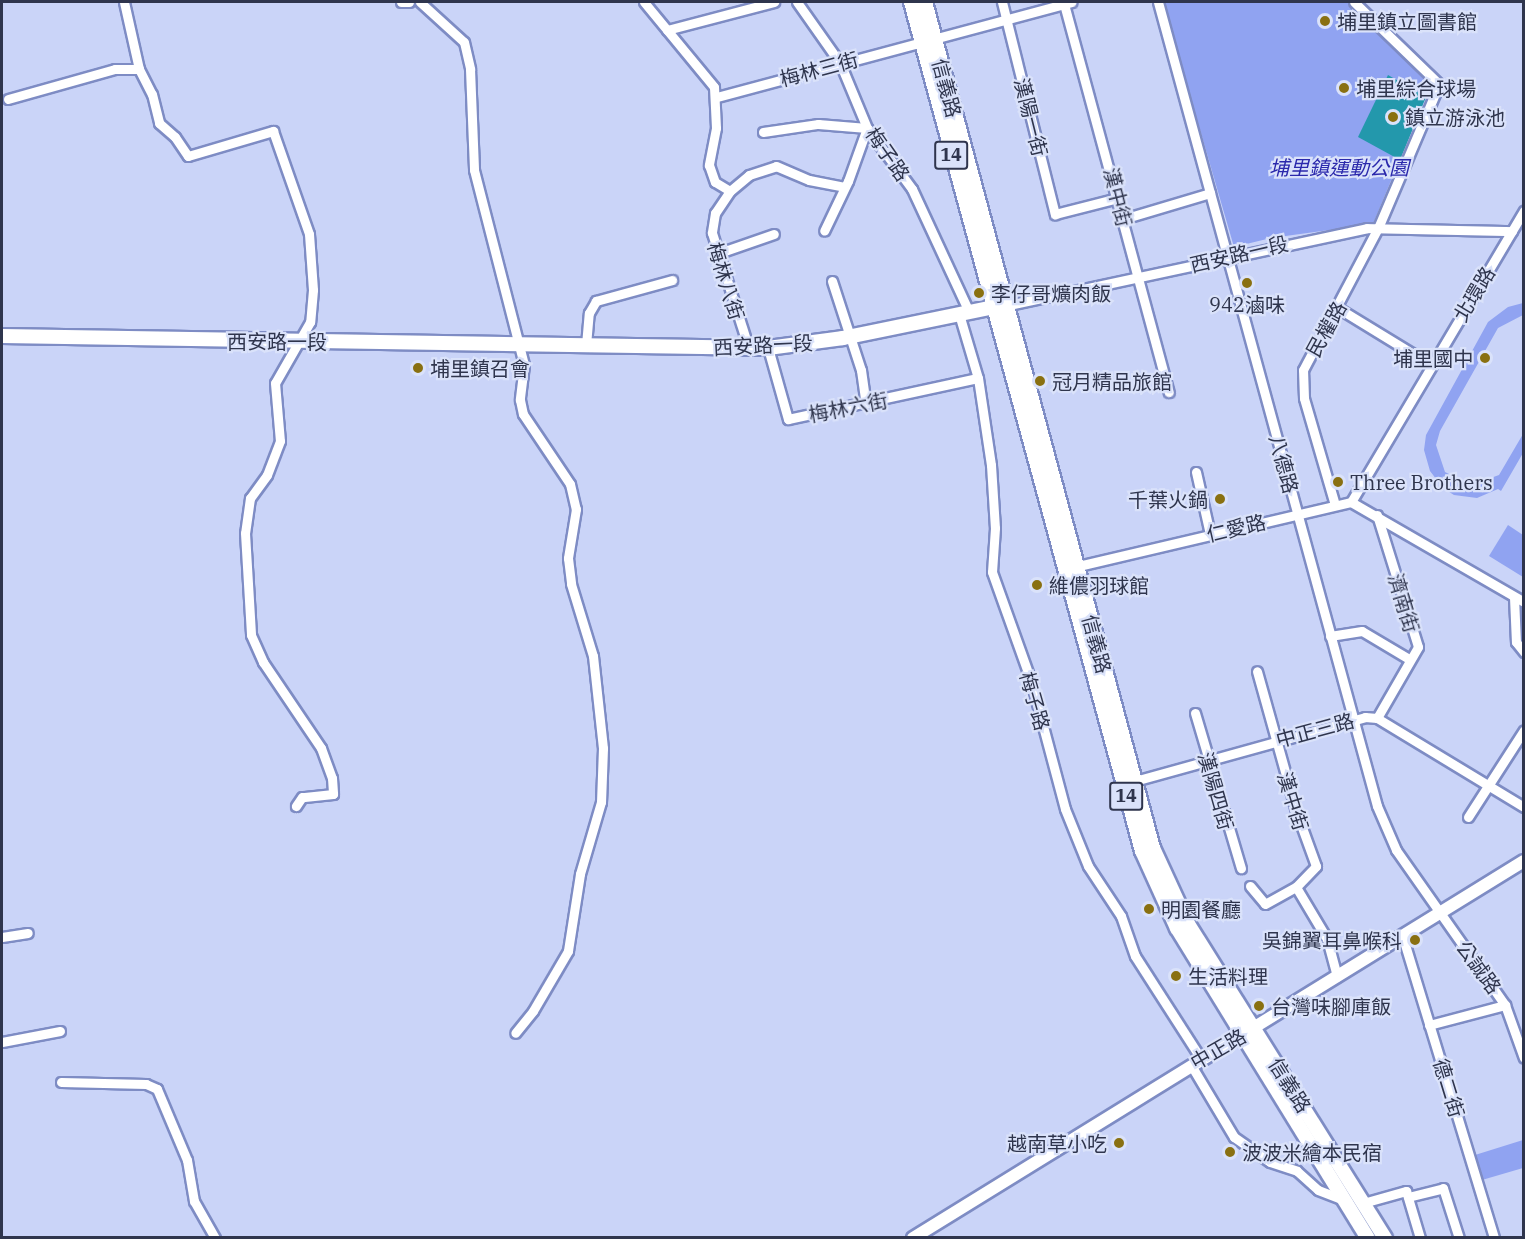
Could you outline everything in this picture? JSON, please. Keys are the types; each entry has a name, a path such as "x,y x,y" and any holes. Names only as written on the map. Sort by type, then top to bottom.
{"main road":[{"name":"信義路","path":"911,2 927,41 1129,782 1153,848 1172,895 1368,1238"},
{"name":"信義路","path":"925,2 927,41"},
{"name":"西安路一段","path":"2,336 517,343 749,349 852,336 998,307"},
{"name":"信義路","path":"1249,1031 1385,1238"}],"street":[{"path":"124,2 139,69 152,94 159,123 175,137 188,156 246,137 273,131 309,234 312,307 310,322 272,390 280,425 280,441 267,475 250,498 245,533 251,635 257,652 312,733 332,778 333,794 302,797 296,806"},
{"path":"401,2 409,2"},
{"path":"420,2 464,42 470,69 474,170 524,365 520,400 524,414 562,469 576,509 568,558 571,584 593,656 604,777 602,802 575,901 568,951 533,1011 515,1033"},
{"path":"644,2 706,72 717,98 709,165 714,182 729,191 749,175 776,166 809,180 844,187"},
{"path":"667,30 774,2"},
{"name":"梅子路","path":"797,2 840,63 867,128 912,189 964,313 978,378 994,505 992,572 1031,681 1065,809 1088,866 1121,916 1135,956 1196,1062 1234,1137 1270,1161 1297,1171 1318,1190 1331,1192 1347,1204"},
{"name":"漢陽一街","path":"1002,2 1055,214 1118,198"},
{"name":"八德路","path":"1158,2 1377,806 1396,849 1440,914"},
{"name":"民權路","path":"1335,505 1304,399 1303,370 1338,308 1378,228 1439,84 1354,2"},
{"name":"梅林三街","path":"717,98 1068,3"},
{"name":"漢中街","path":"1068,3 1169,392"},
{"path":"8,99 115,69 139,69"},
{"path":"763,132 818,124 867,128 824,231"},
{"name":"梅林八街","path":"729,191 712,223 738,324 749,349"},
{"path":"1123,219 1210,193"},
{"name":"北環路","path":"1351,501 1524,211"},
{"name":"西安路一段","path":"998,307 1378,228 1512,231"},
{"path":"719,253 774,234"},
{"path":"586,345 589,313 596,301 672,280"},
{"path":"832,281 852,336 866,404"},
{"path":"1338,308 1431,365"},
{"name":"梅林六街","path":"768,348 788,418 866,404 978,378"},
{"path":"1196,472 1210,534"},
{"path":"1351,501 1524,602"},
{"name":"仁愛路","path":"1071,567 1351,501"},
{"name":"濟南街","path":"1377,515 1418,647 1377,718"},
{"path":"1514,597 1516,642 1524,652"},
{"path":"1330,636 1362,631 1410,659"},
{"name":"漢中街","path":"1257,671 1275,741 1316,866 1296,887"},
{"name":"漢陽四街","path":"1195,713 1206,760 1241,868"},
{"name":"中正三路","path":"1129,782 1352,720 1377,718 1524,807"},
{"path":"1468,817 1524,730"},
{"name":"中正路","path":"913,1238 1196,1062 1403,938 1524,861"},
{"path":"1250,886 1265,904 1296,887 1327,939 1337,977"},
{"name":"公誠路","path":"1440,914 1505,1005 1524,1058"},
{"path":"2,937 28,933"},
{"name":"德二街","path":"1403,938 1494,1238"},
{"path":"1429,1025 1505,1005"},
{"path":"2,1042 60,1031"},
{"path":"61,1082 146,1084 157,1089 187,1160 194,1201 214,1238"},
{"path":"1363,1203 1443,1188 1459,1238"},
{"path":"1407,1194 1420,1238"}],"green space":[{"name":"埔里鎮運動公園","path":"1163,2 1347,2 1431,84 1373,224 1271,238 1234,247"},
{"path":"1523,303 1523,315 1498,328 1440,431 1436,445 1445,472 1471,485 1499,475 1523,434 1523,453 1501,491 1498,489 1477,498 1454,495 1443,488 1430,471 1424,450 1426,435 1488,322 1508,307"},
{"path":"1508,525 1523,535 1523,577 1489,556"},
{"path":"1523,1140 1523,1168 1482,1180 1475,1155"}],"shaded area":[{"name":"鎮立游泳池","path":"1388,75 1426,97 1400,160 1358,137"}],"place":[{"name":"埔里鎮立圖書館","path":"1325,21"},
{"name":"埔里綜合球場","path":"1344,88"},
{"name":"鎮立游泳池","path":"1393,117"},
{"name":"942滷味","path":"1247,283"},
{"name":"李仔哥爌肉飯","path":"979,293"},
{"name":"埔里國中","path":"1485,358"},
{"name":"埔里鎮召會","path":"418,368"},
{"name":"冠月精品旅館","path":"1040,381"},
{"name":"Three Brothers","path":"1338,482"},
{"name":"千葉火鍋","path":"1220,499"},
{"name":"維儂羽球館","path":"1037,585"},
{"name":"明園餐廳","path":"1149,909"},
{"name":"吳錦翼耳鼻喉科","path":"1415,940"},
{"name":"生活料理","path":"1176,976"},
{"name":"台灣味腳庫飯","path":"1259,1006"},
{"name":"越南草小吃","path":"1119,1143"},
{"name":"波波米繪本民宿","path":"1230,1152"}]}
